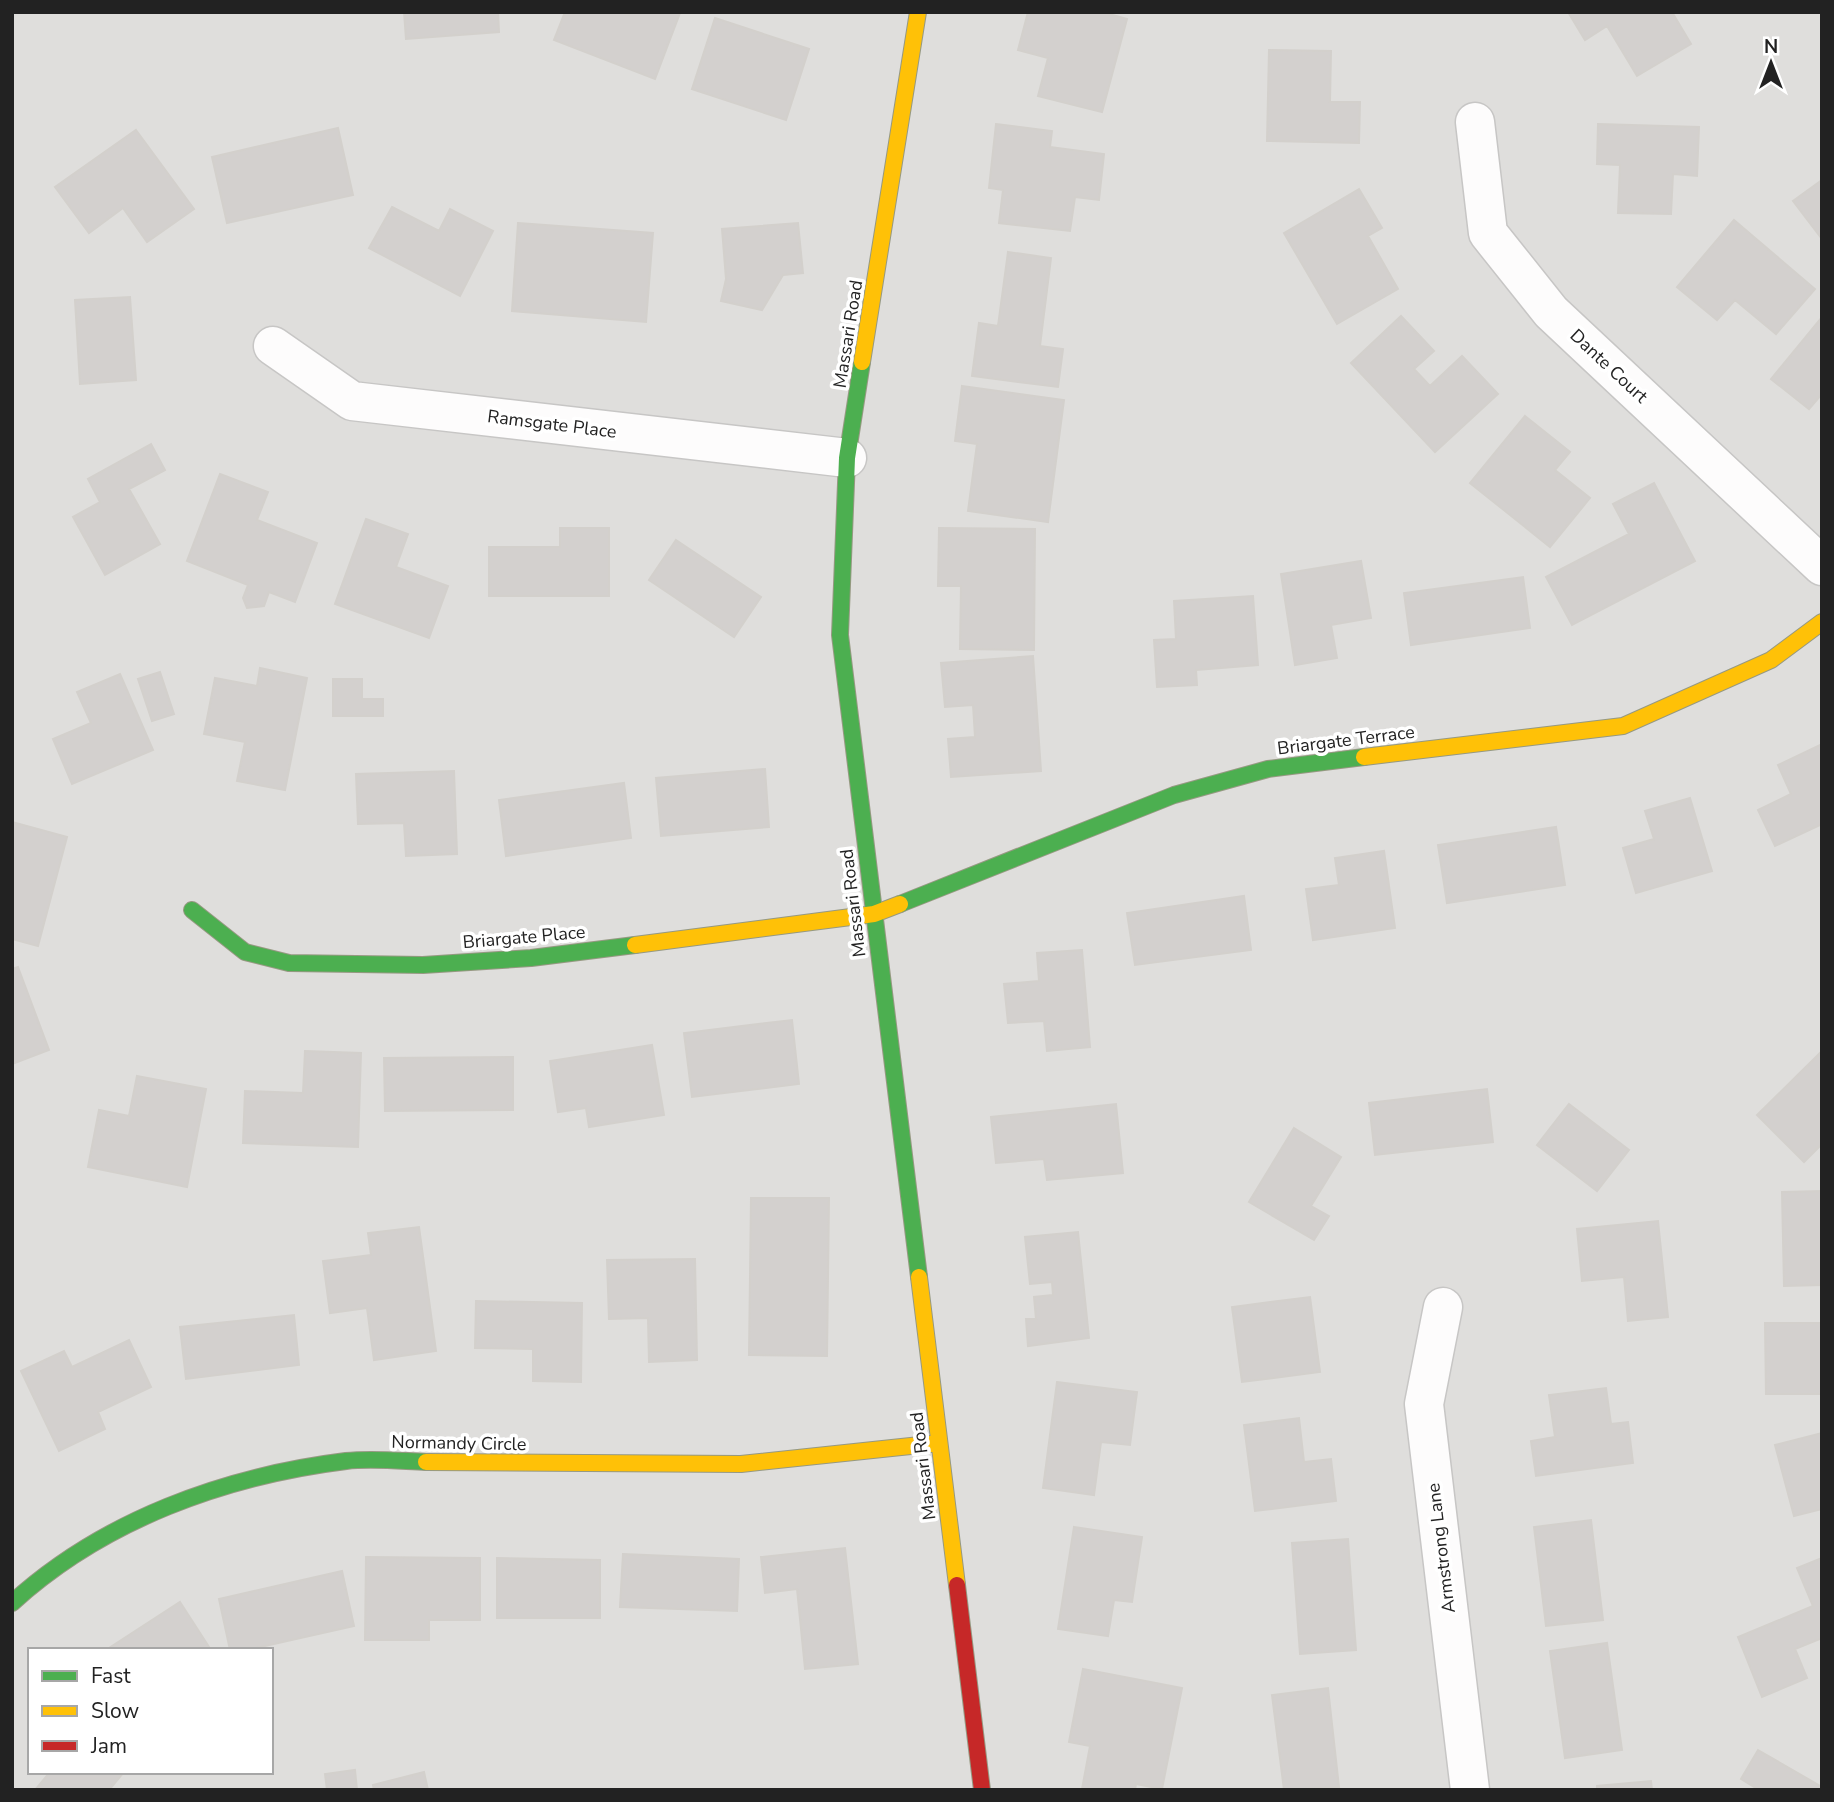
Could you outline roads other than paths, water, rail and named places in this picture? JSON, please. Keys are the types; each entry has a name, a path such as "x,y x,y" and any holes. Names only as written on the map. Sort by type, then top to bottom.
{"street":[{"name":"Massari Road","path":"918,12 847,458 840,635 982,1790"},
{"name":"Dante Court","path":"1475,122 1488,233 1551,312 1822,566"},
{"name":"Ramsgate Place","path":"273,346 352,401 847,458"},
{"name":"Briargate Terrace","path":"874,914 1174,795 1268,769 1623,726 1771,660 1822,622"},
{"name":"Briargate Place","path":"192,910 245,952 289,963 423,965 531,958 874,914"},
{"name":"Armstrong Lane","path":"1443,1307 1424,1404 1470,1790"},
{"name":"Normandy Circle","path":"12,1603 36,1581 112,1532 187,1498 263,1475 349,1461 741,1464 939,1443"}]}
